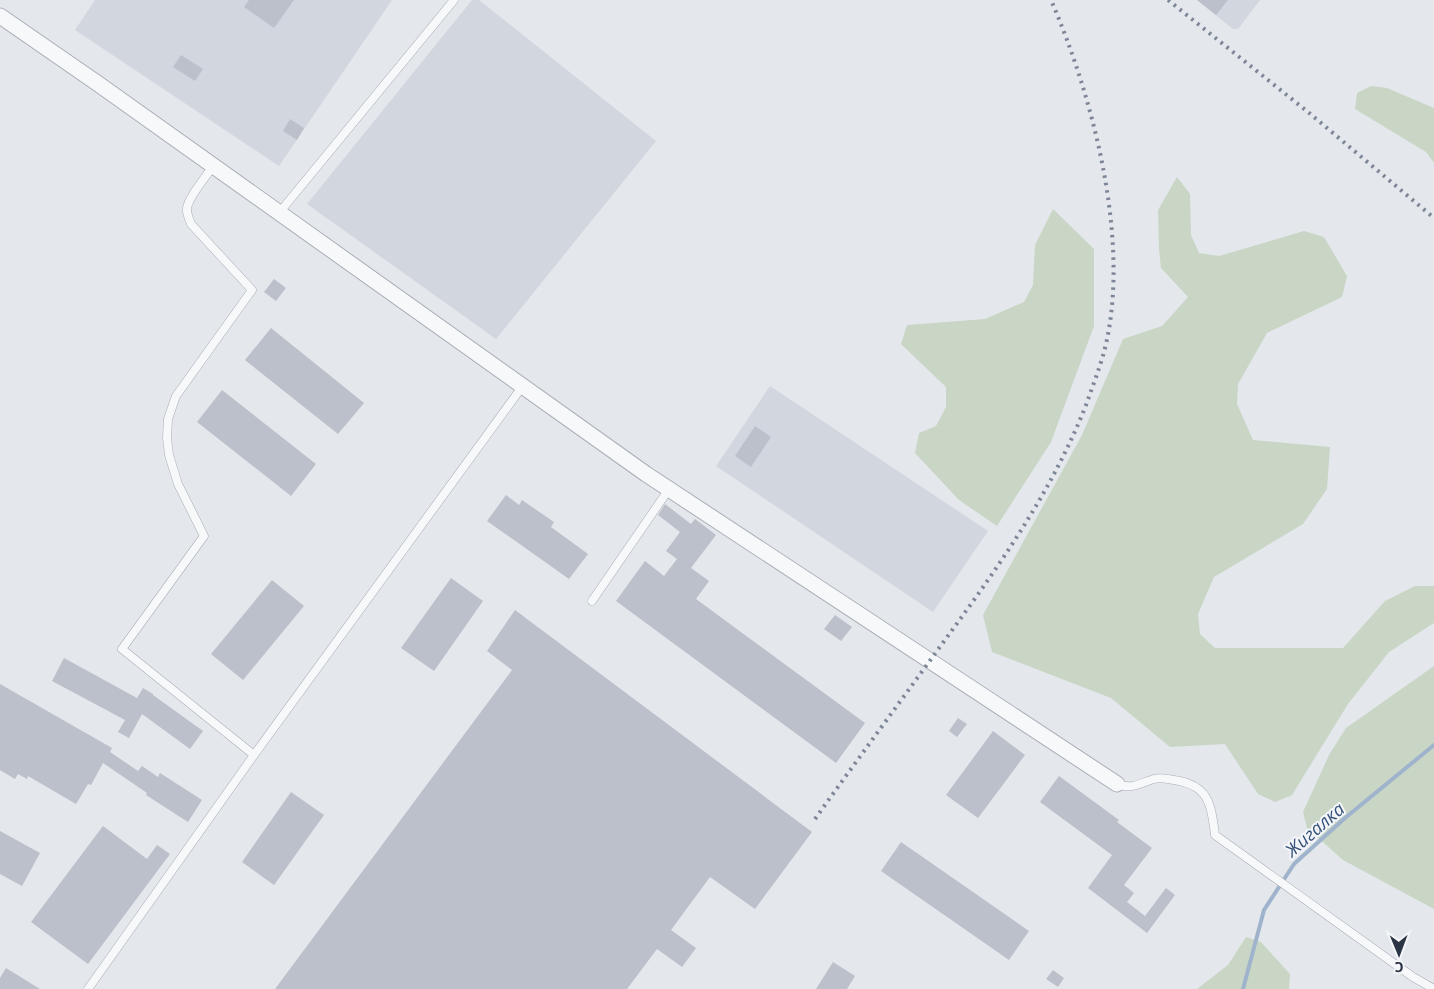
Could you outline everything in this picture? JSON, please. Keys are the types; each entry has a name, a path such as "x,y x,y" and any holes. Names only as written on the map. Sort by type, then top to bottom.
{"street":[{"path":"0,16 97,83 522,388 669,489 1117,784"}],"lane":[{"path":"279,213 454,0"},
{"path":"213,166 192,198 187,209 188,216 192,224 252,290 176,396 168,420 167,438 169,455 178,484 204,536 122,649 254,755"},
{"path":"88,989 254,755 522,388"},
{"path":"592,601 669,489"},
{"path":"1117,784 1127,788 1157,778 1186,782 1203,791 1212,812 1215,835 1413,977 1434,989"}],"shaded area":[{"path":"95,0 392,0 279,166 75,30"},
{"path":"472,0 479,0 656,141 496,339 307,204"},
{"path":"1197,0 1260,0 1238,29 1233,29"},
{"path":"770,386 988,531 933,612 716,466"}],"green space":[{"path":"1371,86 1387,88 1434,108 1434,163 1426,152 1355,109 1357,93"},
{"path":"1177,177 1190,194 1191,235 1199,253 1219,256 1304,231 1324,237 1347,276 1342,297 1267,333 1238,384 1237,404 1253,440 1330,447 1327,489 1303,524 1214,577 1198,614 1200,634 1215,648 1343,648 1385,601 1415,586 1434,586 1434,623 1389,652 1348,704 1292,795 1275,802 1258,794 1225,744 1170,747 1111,698 992,652 983,615 1082,435 1123,339 1162,326 1188,297 1161,268 1159,249 1158,210"},
{"path":"1053,209 1094,249 1094,326 1051,442 997,526 959,500 915,453 919,433 936,426 946,407 946,387 901,344 907,325 985,319 1024,302 1033,285 1035,245"},
{"path":"1434,666 1434,909 1343,860 1307,828 1303,812 1329,755 1346,728"},
{"path":"1246,937 1261,942 1290,974 1289,989 1197,989 1228,965"}],"building":[{"path":"249,0 294,0 274,28 244,7"},
{"path":"1197,0 1228,0 1216,15"},
{"path":"181,55 203,69 195,81 173,67"},
{"path":"290,119 304,128 297,140 283,131"},
{"path":"274,279 286,288 276,301 264,292"},
{"path":"271,328 364,403 338,434 245,360"},
{"path":"222,390 316,464 291,496 197,422"},
{"path":"755,426 771,437 751,467 735,456"},
{"path":"506,495 519,505 522,500 554,522 551,527 588,554 569,579 487,521"},
{"path":"665,504 691,524 695,519 716,535 691,568 709,581 696,599 865,723 836,763 616,601 645,561 664,576 677,559 666,551 680,532 658,515"},
{"path":"451,578 483,601 434,671 401,648"},
{"path":"272,580 304,606 243,680 211,654"},
{"path":"515,610 812,832 755,909 710,877 671,930 696,948 682,967 657,949 627,989 275,989 512,670 487,651"},
{"path":"835,615 852,627 841,641 824,629"},
{"path":"64,658 137,698 143,688 203,731 190,749 142,714 129,738 118,732 125,720 52,681"},
{"path":"0,684 112,748 110,752 138,771 142,766 158,777 160,773 202,800 188,822 146,795 147,793 103,763 91,785 88,784 76,804 28,776 27,779 18,774 15,779 0,770"},
{"path":"958,718 967,724 957,737 949,731"},
{"path":"993,731 1025,755 978,818 946,795"},
{"path":"1059,776 1119,820 1117,822 1152,848 1124,885 1134,893 1127,902 1145,916 1166,888 1175,895 1147,933 1088,888 1112,855 1040,802"},
{"path":"291,792 324,815 274,885 242,862"},
{"path":"103,826 147,859 157,845 170,854 88,964 31,922"},
{"path":"0,831 40,853 22,886 0,874"},
{"path":"901,842 1029,931 1009,960 881,871"},
{"path":"833,962 855,976 847,989 816,989"},
{"path":"6,968 40,989 0,989 0,978"},
{"path":"1053,970 1064,978 1058,987 1046,979"}],"waterway":[{"name":"Жигалка","path":"1243,989 1264,910 1294,864 1345,818 1434,745"}],"railway":[{"path":"815,819 963,616 1022,529 1057,468 1072,437 1086,405 1104,352 1112,303 1113,260 1110,215 1103,169 1081,80 1051,0"},
{"path":"1168,0 1308,112 1434,218"}]}
